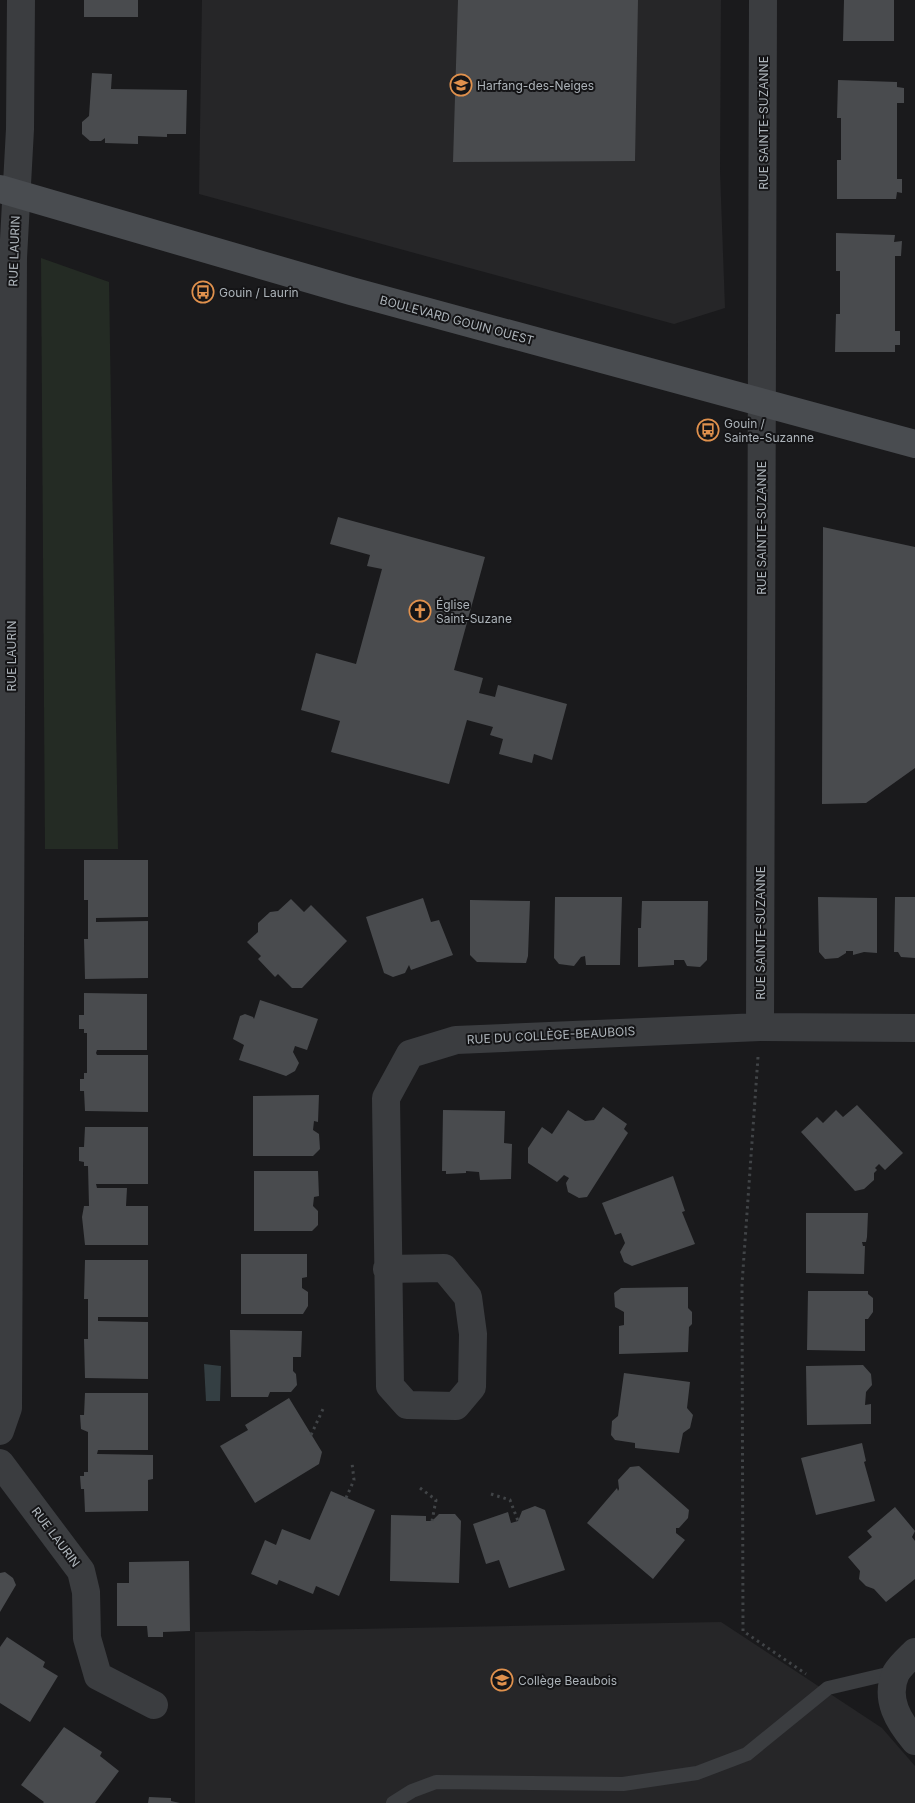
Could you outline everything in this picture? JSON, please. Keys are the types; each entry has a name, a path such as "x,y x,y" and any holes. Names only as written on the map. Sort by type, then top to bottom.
{"main road":[{"name":"BOULEVARD GOUIN OUEST","path":"8,192 323,283 915,444"}],"street":[{"name":"RUE LAURIN","path":"0,1431 8,1408 13,258 8,192 21,0"},
{"name":"RUE SAINTE-SUZANNE","path":"760,1027 763,0"},
{"name":"RUE DU COLLÈGE-BEAUBOIS","path":"387,1269 444,1268 468,1296 473,1334 472,1387 456,1406 407,1405 390,1386 387,1269 386,1098 410,1054 456,1040 760,1027 915,1028"},
{"name":"RUE LAURIN","path":"0,1463 81,1571 86,1592 87,1638 98,1676 154,1706"},
{"path":"915,1652 896,1672 891,1698 899,1722 915,1741"}],"lane":[{"path":"393,1803 412,1791 436,1782 623,1784 697,1773 747,1754 828,1688 896,1672"}],"path":[{"path":"760,1027 742,1284 743,1631 828,1688"},
{"path":"311,1435 323,1409"},
{"path":"346,1498 354,1480 352,1463"},
{"path":"420,1488 436,1500 432,1521"},
{"path":"491,1494 510,1500 518,1520"}],"shaded area":[{"name":"Harfang-des-Neiges","path":"202,0 721,0 720,171 725,308 674,324 199,194"},
{"path":"41,258 109,282 118,849 45,849"},
{"path":"204,1364 221,1366 220,1401 206,1401"},
{"name":"Collège Beaubois","path":"721,1622 882,1728 915,1766 915,1803 195,1803 195,1632"}],"building":[{"path":"84,0 138,0 138,17 84,17"},
{"path":"458,0 638,0 635,161 453,162"},
{"path":"844,0 894,0 894,41 843,41"},
{"path":"92,73 112,74 111,89 187,90 186,134 167,134 167,137 138,136 138,144 105,143 105,138 101,141 90,141 82,134 82,122 89,116"},
{"path":"838,80 897,82 897,87 904,88 904,103 897,103 897,179 902,179 902,193 897,192 896,199 837,199 837,160 841,160 841,118 837,118"},
{"path":"836,233 895,235 894,242 902,241 901,256 895,256 895,331 900,331 900,345 895,345 895,352 835,352 836,314 840,314 840,271 836,271"},
{"name":"Église Saint-Suzane","path":"338,517 485,557 454,670 483,678 479,693 495,697 498,685 567,704 552,760 534,754 532,763 499,754 503,739 490,735 493,727 467,720 449,784 331,752 340,721 301,710 316,653 356,664 382,569 367,566 370,555 330,544"},
{"path":"823,527 915,547 915,768 866,803 822,804"},
{"path":"84,860 148,860 148,917 96,918 96,922 148,921 148,978 85,979 84,939 88,939 88,900 84,900"},
{"path":"555,897 622,897 620,965 586,965 585,956 581,957 574,966 559,964 554,958"},
{"path":"818,897 877,898 877,953 864,952 853,955 853,951 846,951 846,953 838,958 825,959 819,952"},
{"path":"895,897 915,897 915,958 901,957 898,952 894,952"},
{"path":"423,898 431,922 439,920 453,955 411,970 409,965 405,973 393,977 384,973 366,917"},
{"path":"291,899 304,912 311,905 347,941 302,988 292,988 278,974 275,977 258,959 261,956 247,942 258,932 258,923 270,912 278,911"},
{"path":"470,900 530,901 528,956 526,963 477,962 470,955"},
{"path":"642,901 708,901 707,960 700,967 687,966 684,960 674,960 674,965 638,967 638,928 641,928"},
{"path":"84,993 147,994 147,1050 97,1050 96,1053 97,1055 148,1055 148,1112 85,1111 84,1091 80,1091 80,1079 84,1079 84,1073 87,1073 87,1033 84,1033 84,1029 79,1029 79,1015 84,1015"},
{"path":"260,1000 318,1019 307,1050 295,1046 293,1052 299,1063 295,1071 286,1076 239,1060 244,1045 233,1039 240,1016 245,1014 254,1019"},
{"path":"319,1095 318,1122 314,1121 313,1130 319,1134 320,1149 313,1156 253,1156 253,1096"},
{"path":"857,1105 903,1153 885,1170 879,1164 875,1168 877,1170 874,1173 874,1180 864,1189 855,1191 801,1132 817,1117 823,1123 836,1110 843,1117"},
{"path":"603,1107 627,1124 624,1129 628,1133 587,1197 579,1198 568,1192 566,1183 569,1178 564,1175 557,1182 528,1163 528,1148 542,1127 552,1134 568,1110 585,1121 594,1120"},
{"path":"443,1110 505,1111 504,1143 512,1144 511,1179 480,1180 479,1172 466,1171 466,1173 446,1174 446,1171 442,1171"},
{"path":"85,1127 148,1127 148,1184 96,1184 97,1188 127,1188 126,1206 148,1206 148,1245 85,1245 82,1217 84,1206 89,1206 88,1166 84,1166 84,1162 79,1161 79,1147 84,1147"},
{"path":"254,1171 318,1171 319,1196 314,1197 313,1206 318,1211 318,1225 312,1231 254,1231"},
{"path":"673,1176 685,1211 682,1212 695,1244 632,1266 624,1262 620,1252 625,1243 621,1233 615,1235 602,1203"},
{"path":"806,1213 868,1213 866,1242 862,1242 863,1246 865,1246 864,1274 806,1273"},
{"path":"241,1254 307,1254 307,1277 302,1278 302,1288 308,1292 308,1306 303,1314 241,1314"},
{"path":"85,1260 148,1260 148,1317 98,1317 98,1321 148,1322 148,1379 85,1378 84,1339 88,1339 88,1299 84,1299"},
{"path":"688,1287 688,1308 692,1312 692,1324 689,1327 688,1352 619,1354 619,1326 624,1325 624,1312 615,1307 614,1293 621,1288"},
{"path":"808,1291 868,1291 868,1294 873,1298 873,1312 868,1319 865,1319 865,1351 807,1350"},
{"path":"230,1330 302,1331 301,1357 293,1357 293,1371 296,1374 297,1385 291,1392 270,1392 268,1397 231,1397"},
{"path":"863,1365 871,1374 872,1385 866,1392 865,1405 871,1404 871,1424 807,1425 806,1366"},
{"path":"624,1373 690,1382 687,1408 693,1415 690,1428 683,1433 679,1453 635,1448 635,1443 615,1440 611,1435 612,1421 618,1416"},
{"path":"85,1393 148,1393 148,1450 98,1450 97,1454 153,1455 153,1479 148,1480 148,1511 85,1512 84,1489 81,1489 80,1476 84,1476 84,1472 88,1472 88,1432 81,1429 80,1415 84,1415"},
{"path":"289,1398 322,1452 319,1464 255,1503 220,1446 248,1430 245,1425"},
{"path":"862,1443 866,1461 864,1462 875,1501 816,1515 801,1458"},
{"path":"639,1466 689,1510 688,1518 679,1528 676,1528 676,1533 685,1540 653,1579 587,1523 617,1488 618,1491 618,1480 630,1467"},
{"path":"331,1491 375,1510 339,1596 316,1586 313,1594 279,1580 277,1585 251,1574 265,1540 276,1545 282,1529 310,1540"},
{"path":"535,1506 545,1510 565,1570 509,1588 499,1560 486,1564 473,1524 508,1512 511,1523 518,1521 522,1511"},
{"path":"895,1507 915,1531 912,1537 915,1541 915,1579 886,1602 874,1589 866,1586 859,1579 860,1571 848,1557 872,1537 867,1531"},
{"path":"439,1514 455,1514 461,1521 459,1583 390,1581 391,1515 426,1516 426,1521 432,1521"},
{"path":"189,1561 190,1631 163,1632 163,1637 148,1637 147,1626 117,1626 117,1583 129,1583 129,1562"},
{"path":"5,1572 13,1578 16,1585 0,1612 0,1573"},
{"path":"7,1637 45,1662 43,1667 58,1676 30,1722 0,1703 0,1647"},
{"path":"64,1727 102,1752 100,1756 119,1771 95,1803 43,1803 21,1785"},
{"path":"149,1797 171,1798 171,1801 180,1803 148,1803"}],"place":[{"name":"Harfang-des-Neiges","path":"461,85"},
{"name":"Gouin / Laurin","path":"203,292"},
{"name":"Gouin / Sainte-Suzanne","path":"708,430"},
{"name":"Église Saint-Suzane","path":"420,611"},
{"name":"Collège Beaubois","path":"502,1680"}]}
